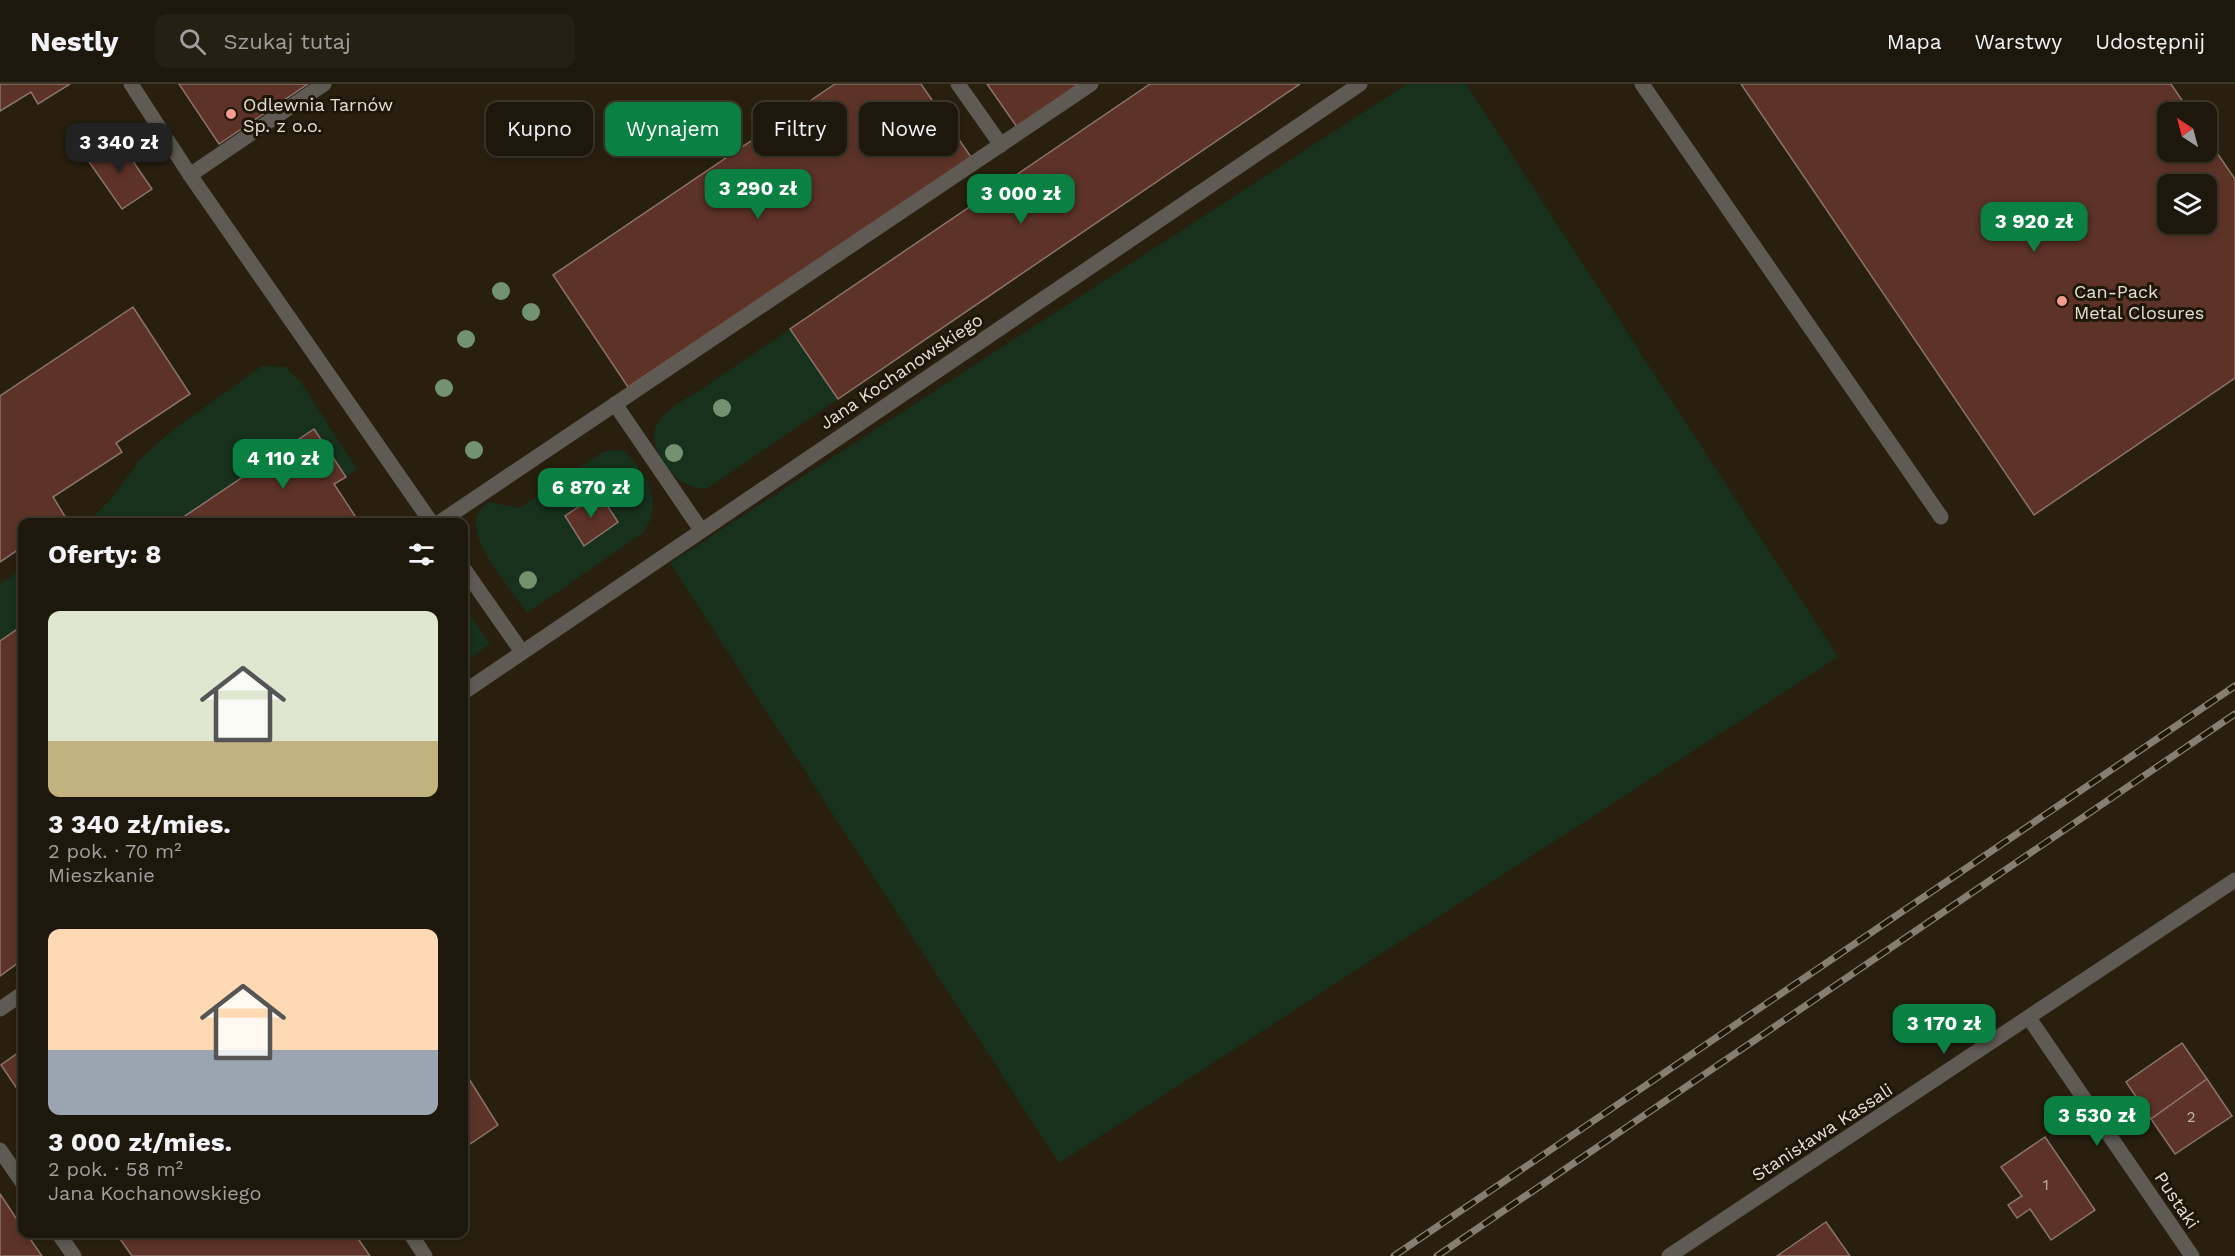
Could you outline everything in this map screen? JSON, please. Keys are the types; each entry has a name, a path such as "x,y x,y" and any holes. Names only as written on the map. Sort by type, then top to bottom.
{"street":[{"path":"131,84 190,175 428,518"},
{"path":"190,175 324,84"},
{"path":"958,84 1001,145"},
{"path":"446,518 1091,84"},
{"name":"Jana Kochanowskiego","path":"468,689 1360,84"},
{"path":"1641,84 1941,517"},
{"path":"615,404 701,530"},
{"path":"468,575 522,652"},
{"name":"Stanisława Kassali","path":"1670,1256 2235,880"},
{"path":"0,1009 18,997"},
{"name":"Pustaki","path":"2029,1018 2192,1256"},
{"path":"0,1150 18,1176"},
{"path":"61,1238 74,1256"},
{"path":"413,1238 425,1256"}],"green space":[{"path":"1407,84 1466,84 1838,657 1059,1163 670,563"},
{"path":"790,329 838,399 708,488 697,488 685,484 666,466 659,455 654,431 659,421 677,404"},
{"path":"262,366 285,367 300,381 357,469 346,477 314,429 182,518 92,518 114,496 139,460 173,430"},
{"path":"612,450 625,451 646,480 653,500 649,522 643,533 527,613 480,542 476,530 478,515 489,502 519,508 601,453"},
{"path":"18,572 18,629 0,641 0,584"},
{"path":"468,612 490,644 468,659"}],"building":[{"path":"0,84 70,84 38,104 31,92 0,111"},
{"name":"Odlewnia Tarnów Sp. z o.o.","path":"179,84 308,84 219,144"},
{"path":"835,84 921,84 933,102 859,102 859,156 958,156 958,138 971,157 628,387 553,275 729,156 741,156 741,148 753,140 753,156 847,156 847,102 808,102"},
{"path":"987,84 1079,84 1017,127"},
{"path":"1150,84 1300,84 838,399 790,329"},
{"name":"Can-Pack Metal Closures","path":"1741,84 2171,84 2183,102 2157,102 2157,162 2217,162 2217,153 2235,179 2235,378 2034,515"},
{"path":"117,138 152,189 122,209 87,159"},
{"path":"133,307 190,394 116,443 122,452 53,497 66,518 18,518 18,550 0,562 0,396"},
{"path":"314,429 346,477 334,484 356,518 182,518"},
{"path":"599,493 618,522 584,546 565,516"},
{"path":"18,629 18,963 0,976 0,641"},
{"path":"2182,1043 2207,1079 2151,1119 2126,1082"},
{"path":"18,1053 18,1090 1,1065"},
{"path":"468,1077 498,1125 468,1145"},
{"path":"2207,1079 2232,1116 2175,1154 2151,1119"},
{"path":"2045,1137 2095,1210 2051,1240 2030,1209 2017,1218 2008,1205 2022,1196 2001,1167"},
{"path":"0,1194 18,1221 18,1238 29,1238 42,1256 0,1256"},
{"path":"1826,1222 1850,1256 1777,1256 1787,1249"},
{"path":"119,1238 357,1238 370,1256 132,1256"}],"railway":[{"path":"1394,1256 2235,686"},
{"path":"1437,1256 2235,714"}],"place":[{"name":"Odlewnia Tarnów Sp. z o.o.","path":"231,114"},
{"name":"Can-Pack Metal Closures","path":"2062,301"}]}
